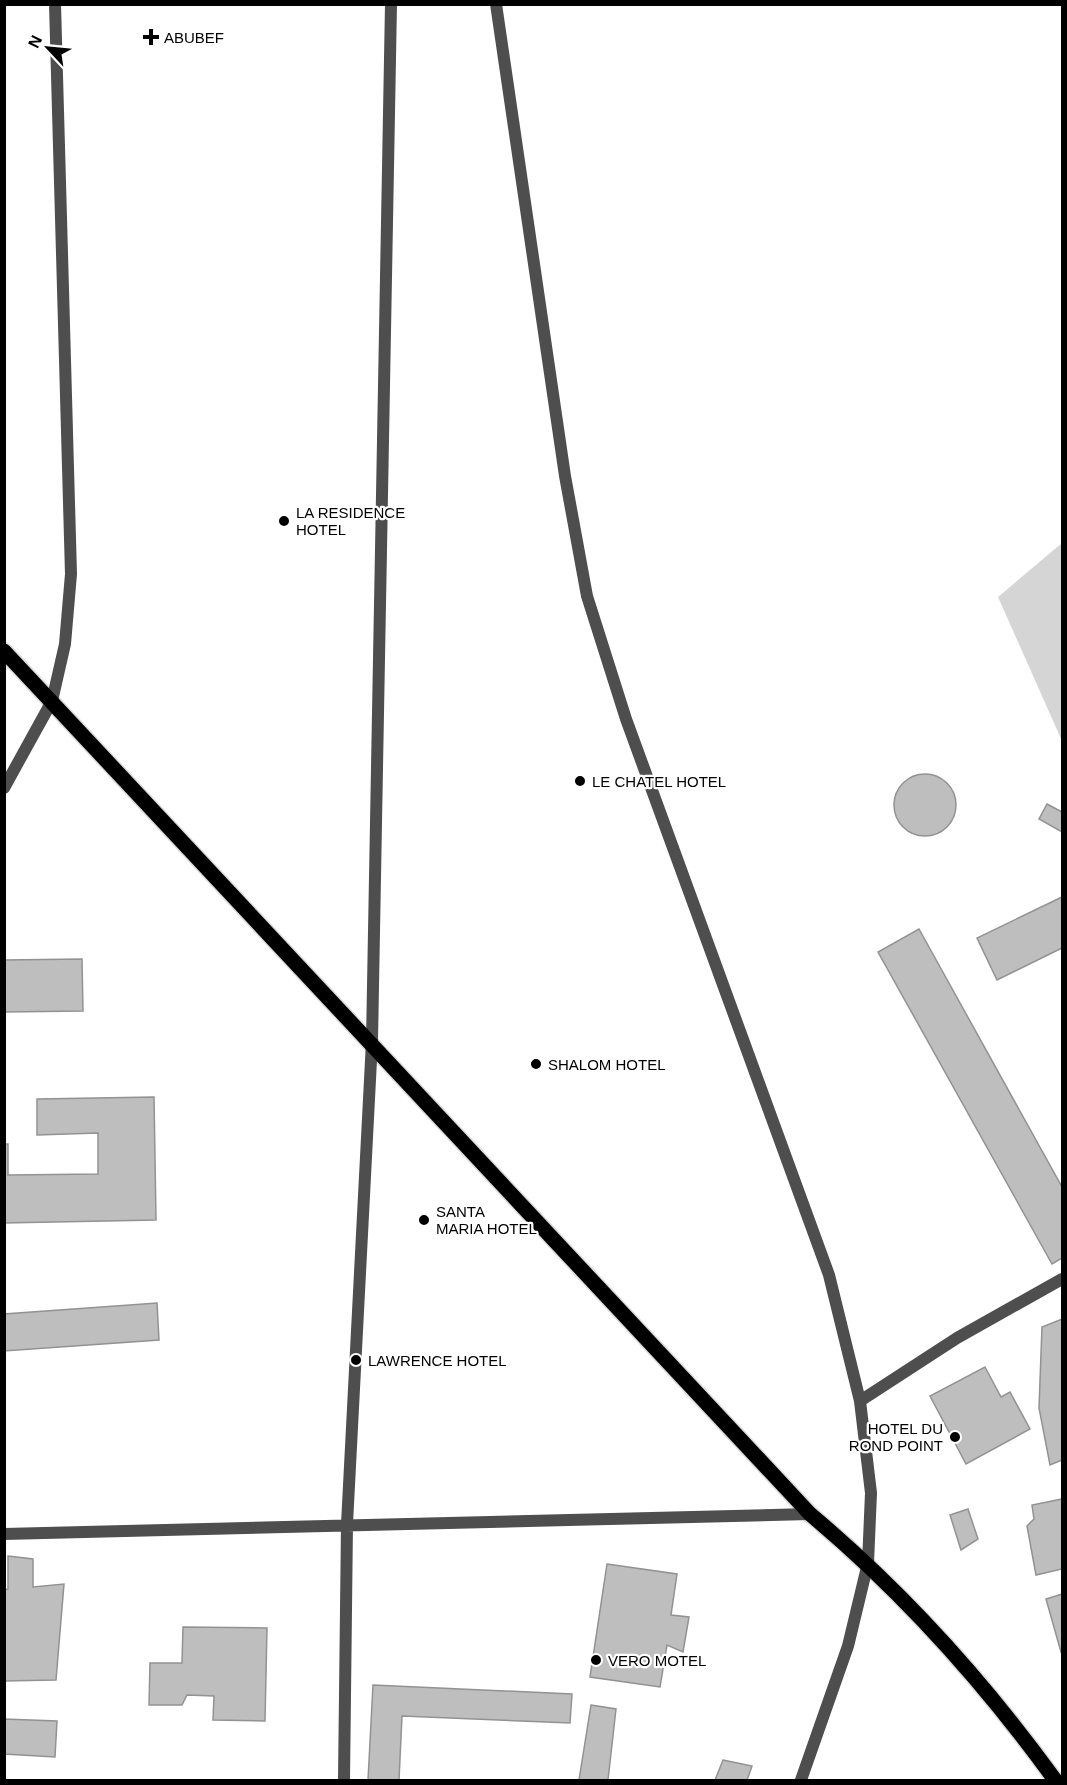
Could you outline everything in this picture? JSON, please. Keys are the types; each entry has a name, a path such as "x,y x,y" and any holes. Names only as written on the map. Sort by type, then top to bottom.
{"main road":[{"path":"4,651 372,1041 810,1514 868,1563 954,1652 1014,1724 1055,1780"}],"street":[{"path":"4,788 52,701 65,644 70,574 55,4"},
{"path":"344,1780 347,1524 372,1041 391,4"},
{"path":"496,4 565,476 587,596 626,719 829,1275 860,1401 871,1493 868,1563 848,1646 801,1780"},
{"path":"860,1401 957,1338 1062,1279"},
{"path":"4,1534 810,1514"}],"shaded area":[{"path":"1062,543 1062,741 998,597"}],"building":[{"path":"925,774 942,779 947,783 951,788 956,805 951,822 947,827 942,831 925,836 908,831 903,827 899,822 894,805 899,788 903,783 908,779"},
{"path":"1047,804 1062,812 1062,832 1039,819"},
{"path":"1062,897 1062,948 997,980 977,938"},
{"path":"919,929 1062,1187 1062,1258 1052,1264 878,952"},
{"path":"82,959 83,1011 4,1012 4,960"},
{"path":"154,1097 156,1220 4,1223 4,1144 8,1144 8,1175 98,1174 98,1133 37,1135 37,1099"},
{"path":"157,1303 159,1340 4,1351 4,1314"},
{"path":"1062,1319 1062,1460 1050,1465 1039,1408 1042,1327"},
{"path":"985,1367 1001,1397 1010,1392 1030,1429 966,1464 930,1396"},
{"path":"1062,1499 1062,1569 1036,1575 1027,1526 1034,1519 1032,1505"},
{"path":"968,1509 978,1539 961,1550 950,1515"},
{"path":"8,1556 33,1559 33,1587 64,1584 56,1680 4,1681 4,1590 8,1589"},
{"path":"607,1564 677,1574 671,1615 689,1617 683,1652 667,1645 660,1687 590,1677"},
{"path":"1062,1594 1062,1651 1061,1652 1046,1599"},
{"path":"183,1627 267,1628 265,1721 213,1720 214,1696 187,1695 182,1705 149,1705 150,1663 182,1663"},
{"path":"373,1685 572,1694 570,1723 402,1716 399,1780 368,1780"},
{"path":"591,1705 616,1709 608,1780 579,1780"},
{"path":"4,1719 57,1721 55,1757 4,1754"},
{"path":"723,1760 752,1766 747,1780 715,1780"}],"place":[{"name":"ABUBEF","path":"151,37"},
{"name":"LA RESIDENCE HOTEL","path":"284,521"},
{"name":"LE CHATEL HOTEL","path":"580,781"},
{"name":"SHALOM HOTEL","path":"536,1064"},
{"name":"SANTA MARIA HOTEL","path":"424,1220"},
{"name":"LAWRENCE HOTEL","path":"356,1360"},
{"name":"HOTEL DU ROND POINT","path":"955,1437"},
{"name":"VERO MOTEL","path":"596,1660"}]}
